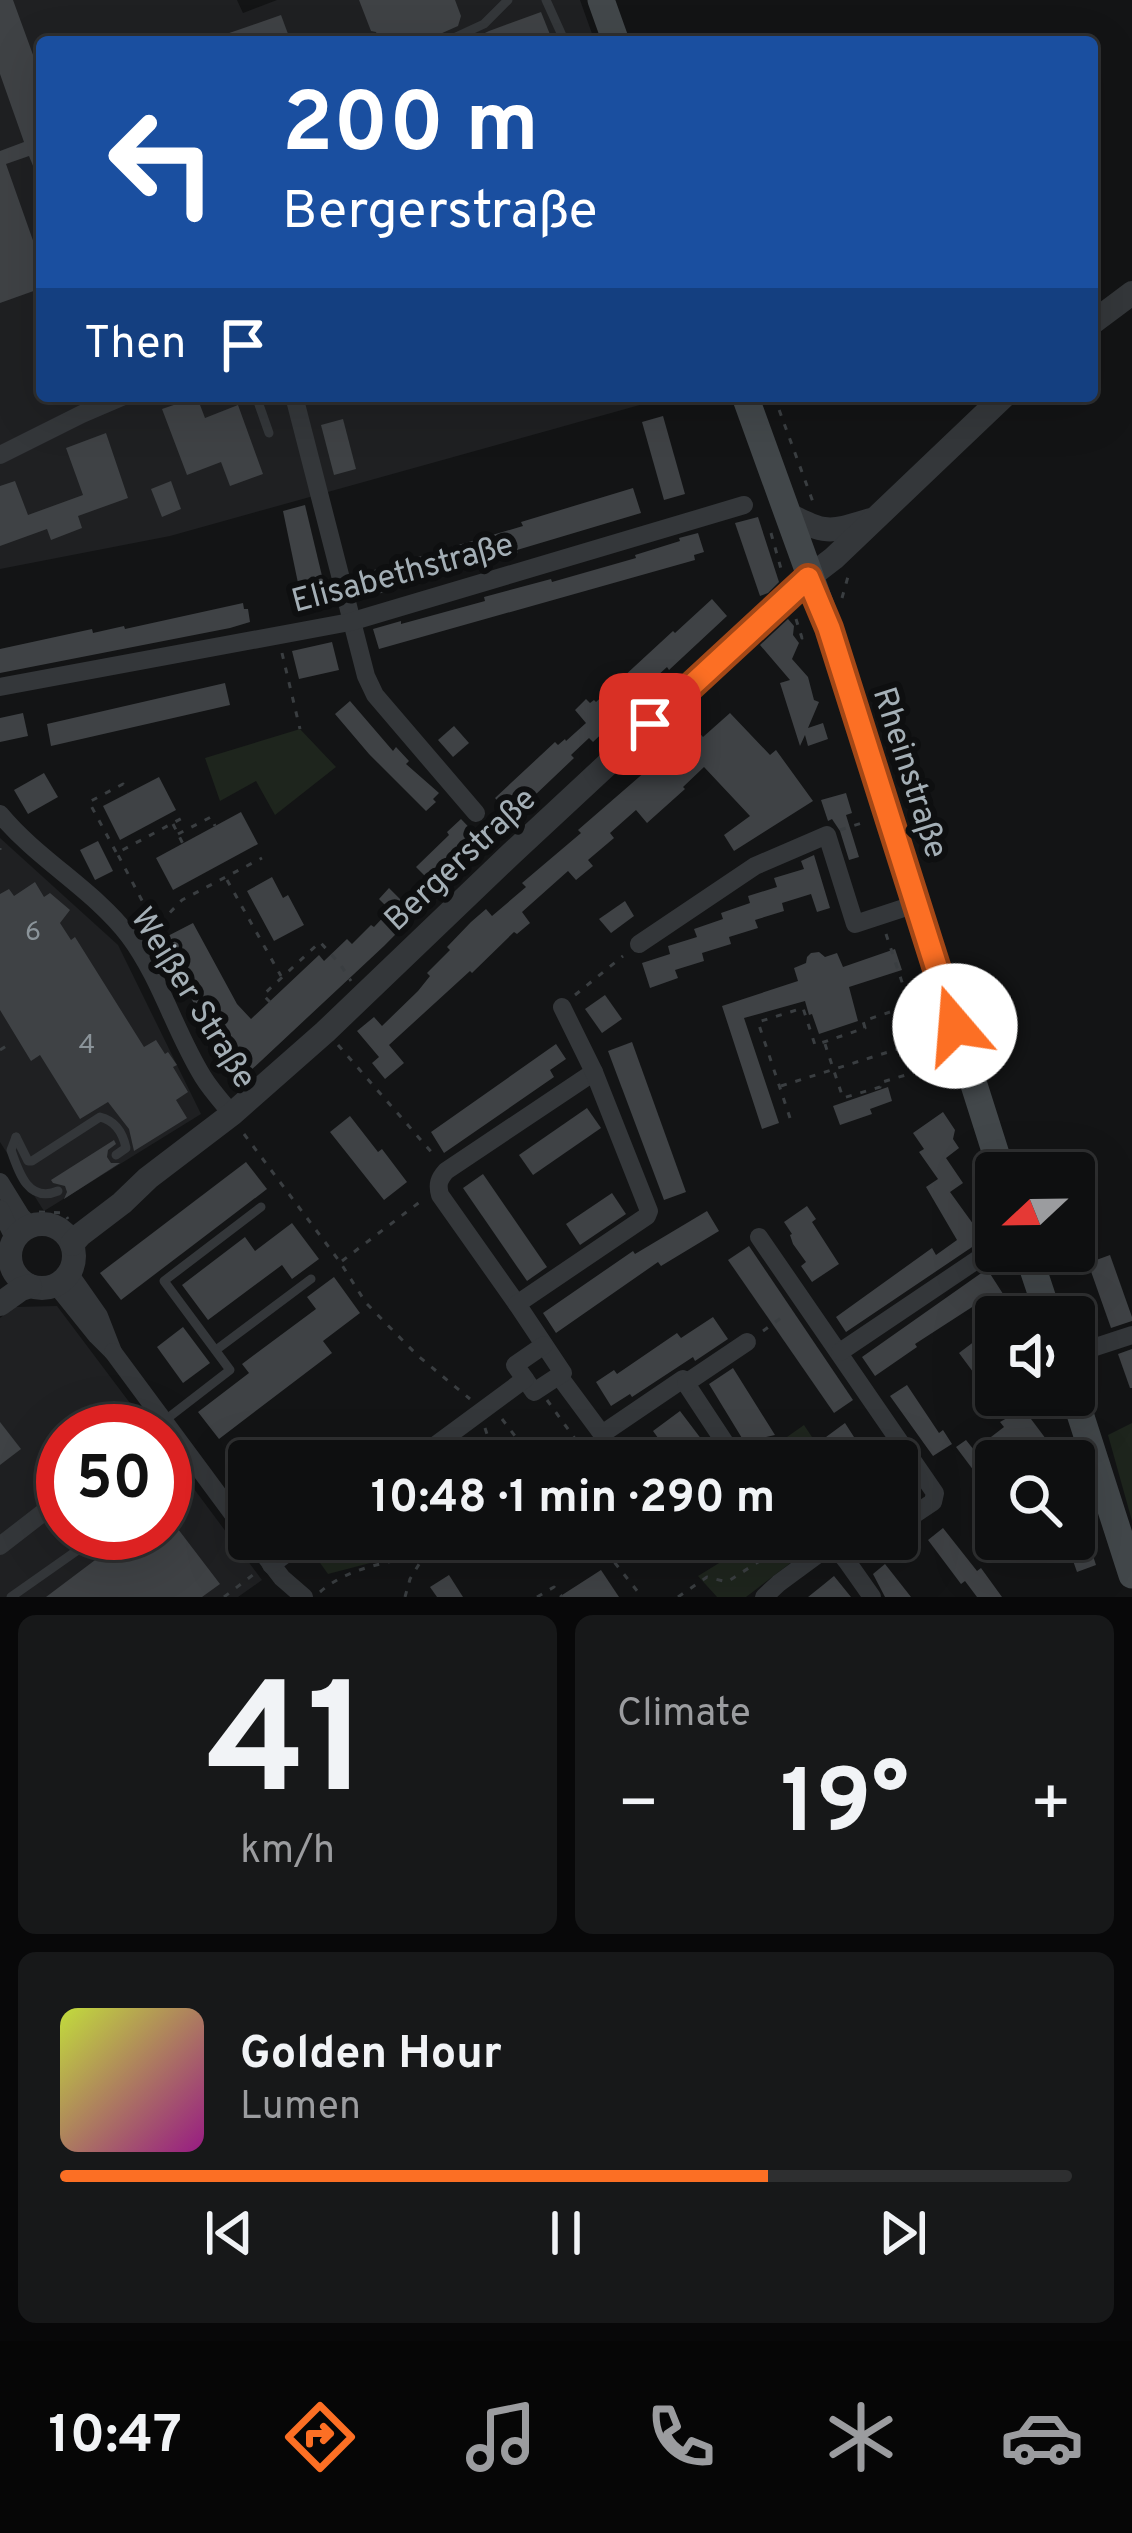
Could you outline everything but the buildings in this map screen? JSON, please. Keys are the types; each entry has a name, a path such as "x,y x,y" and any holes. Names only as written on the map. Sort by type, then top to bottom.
{"main road":[{"path":"601,0 614,36"},
{"name":"Rheinstraße","path":"747,402 829,628 995,1152"},
{"path":"1081,1416 1132,1575"}],"street":[{"path":"1098,318 1132,293"},
{"path":"0,455 110,402"},
{"path":"295,402 366,676 375,695 476,813"},
{"name":"Bergerstraße","path":"44,1235 148,1178 232,1114 998,402"},
{"name":"Elisabethstraße","path":"0,687 350,622 744,505"},
{"path":"787,514 821,531 874,519"},
{"name":"Weißer Straße","path":"0,814 128,935 204,1078 232,1114"},
{"path":"639,944 754,866 827,835 855,923 916,904"},
{"path":"517,1304 649,1211 594,1072 562,1007"},
{"path":"442,1440 485,1408 563,1373 440,1195 442,1179 594,1072"},
{"path":"0,1182 21,1216 73,1264 63,1279 47,1288 14,1280"},
{"path":"0,1209 44,1235"},
{"path":"0,1304 21,1289 14,1280 10,1252 44,1235"},
{"path":"759,1237 899,1440"},
{"path":"840,1352 975,1260"},
{"path":"63,1279 144,1404"},
{"path":"785,1316 805,1301"},
{"path":"1095,1347 1132,1335"},
{"path":"686,1383 746,1342"},
{"path":"532,1384 515,1365 544,1346"},
{"path":"559,1376 602,1434 683,1379 723,1440"},
{"path":"192,1468 228,1511"},
{"path":"918,1468 935,1493 933,1502 918,1512"},
{"path":"3,1537 36,1516"},
{"path":"267,1560 304,1597"},
{"path":"270,1564 276,1560"},
{"path":"764,1597 808,1560"},
{"path":"846,1560 872,1597"}],"lane":[{"path":"459,36 484,24 508,0"},
{"path":"546,0 562,36"},
{"path":"258,402 269,433"},
{"path":"58,1191 38,1195 31,1188 11,1150 16,1137 32,1161 100,1118 111,1120 124,1138 126,1148 116,1155"},
{"path":"186,1404 230,1370 164,1281 261,1207"},
{"path":"216,1350 311,1280"},
{"path":"10,1597 63,1560"}],"path":[{"path":"776,402 824,521 821,531"},
{"path":"278,634 300,729"},
{"path":"127,793 123,784 89,802 156,927"},
{"path":"827,835 888,814"},
{"path":"117,853 186,816"},
{"path":"178,834 211,817 215,826"},
{"path":"173,824 183,844"},
{"path":"128,935 156,927 182,900 262,858"},
{"path":"225,877 281,978"},
{"path":"249,919 259,913"},
{"path":"880,915 910,1006"},
{"path":"270,1002 263,995 320,942 361,998"},
{"path":"562,1007 639,944"},
{"path":"288,972 294,979"},
{"path":"790,1118 758,1022 803,1008 815,1045 865,1028 863,1022 890,1012"},
{"path":"325,1032 442,1179 416,1207 340,1262"},
{"path":"824,1041 843,1099 965,1057"},
{"path":"0,1050 8,1045"},
{"path":"780,1087 901,1048"},
{"path":"232,1114 367,1303 417,1355 485,1408 515,1440"},
{"path":"746,1342 785,1316"},
{"path":"532,1384 575,1440"},
{"path":"485,1408 492,1440"},
{"path":"315,1597 332,1582 407,1560"},
{"path":"406,1597 422,1560"},
{"path":"613,1560 642,1597"},
{"path":"678,1597 707,1577 727,1582 761,1560"},
{"path":"224,1597 270,1564"},
{"path":"537,1597 554,1587 562,1597"}],"shaded area":[{"path":"0,0 237,0 243,13 277,0 580,0 593,36 36,36 36,402 650,402 170,536 0,569"},
{"path":"300,729 336,767 275,815 256,781 220,801 205,758"},
{"path":"0,838 118,945 201,1114 44,1211 0,1142"},
{"path":"57,1306 131,1404 36,1404 36,1560 192,1560 192,1486 228,1534 228,1560 247,1560 262,1580 238,1597 0,1597 0,1318 14,1307"},
{"path":"1132,1423 1132,1521 1108,1435"},
{"path":"804,1425 814,1440 789,1440"},
{"path":"318,1560 382,1560 328,1574"},
{"path":"724,1560 794,1560 746,1597 717,1597 698,1576"}],"route":[{"path":"650,724 808,578 829,628 955,1026"}]}
